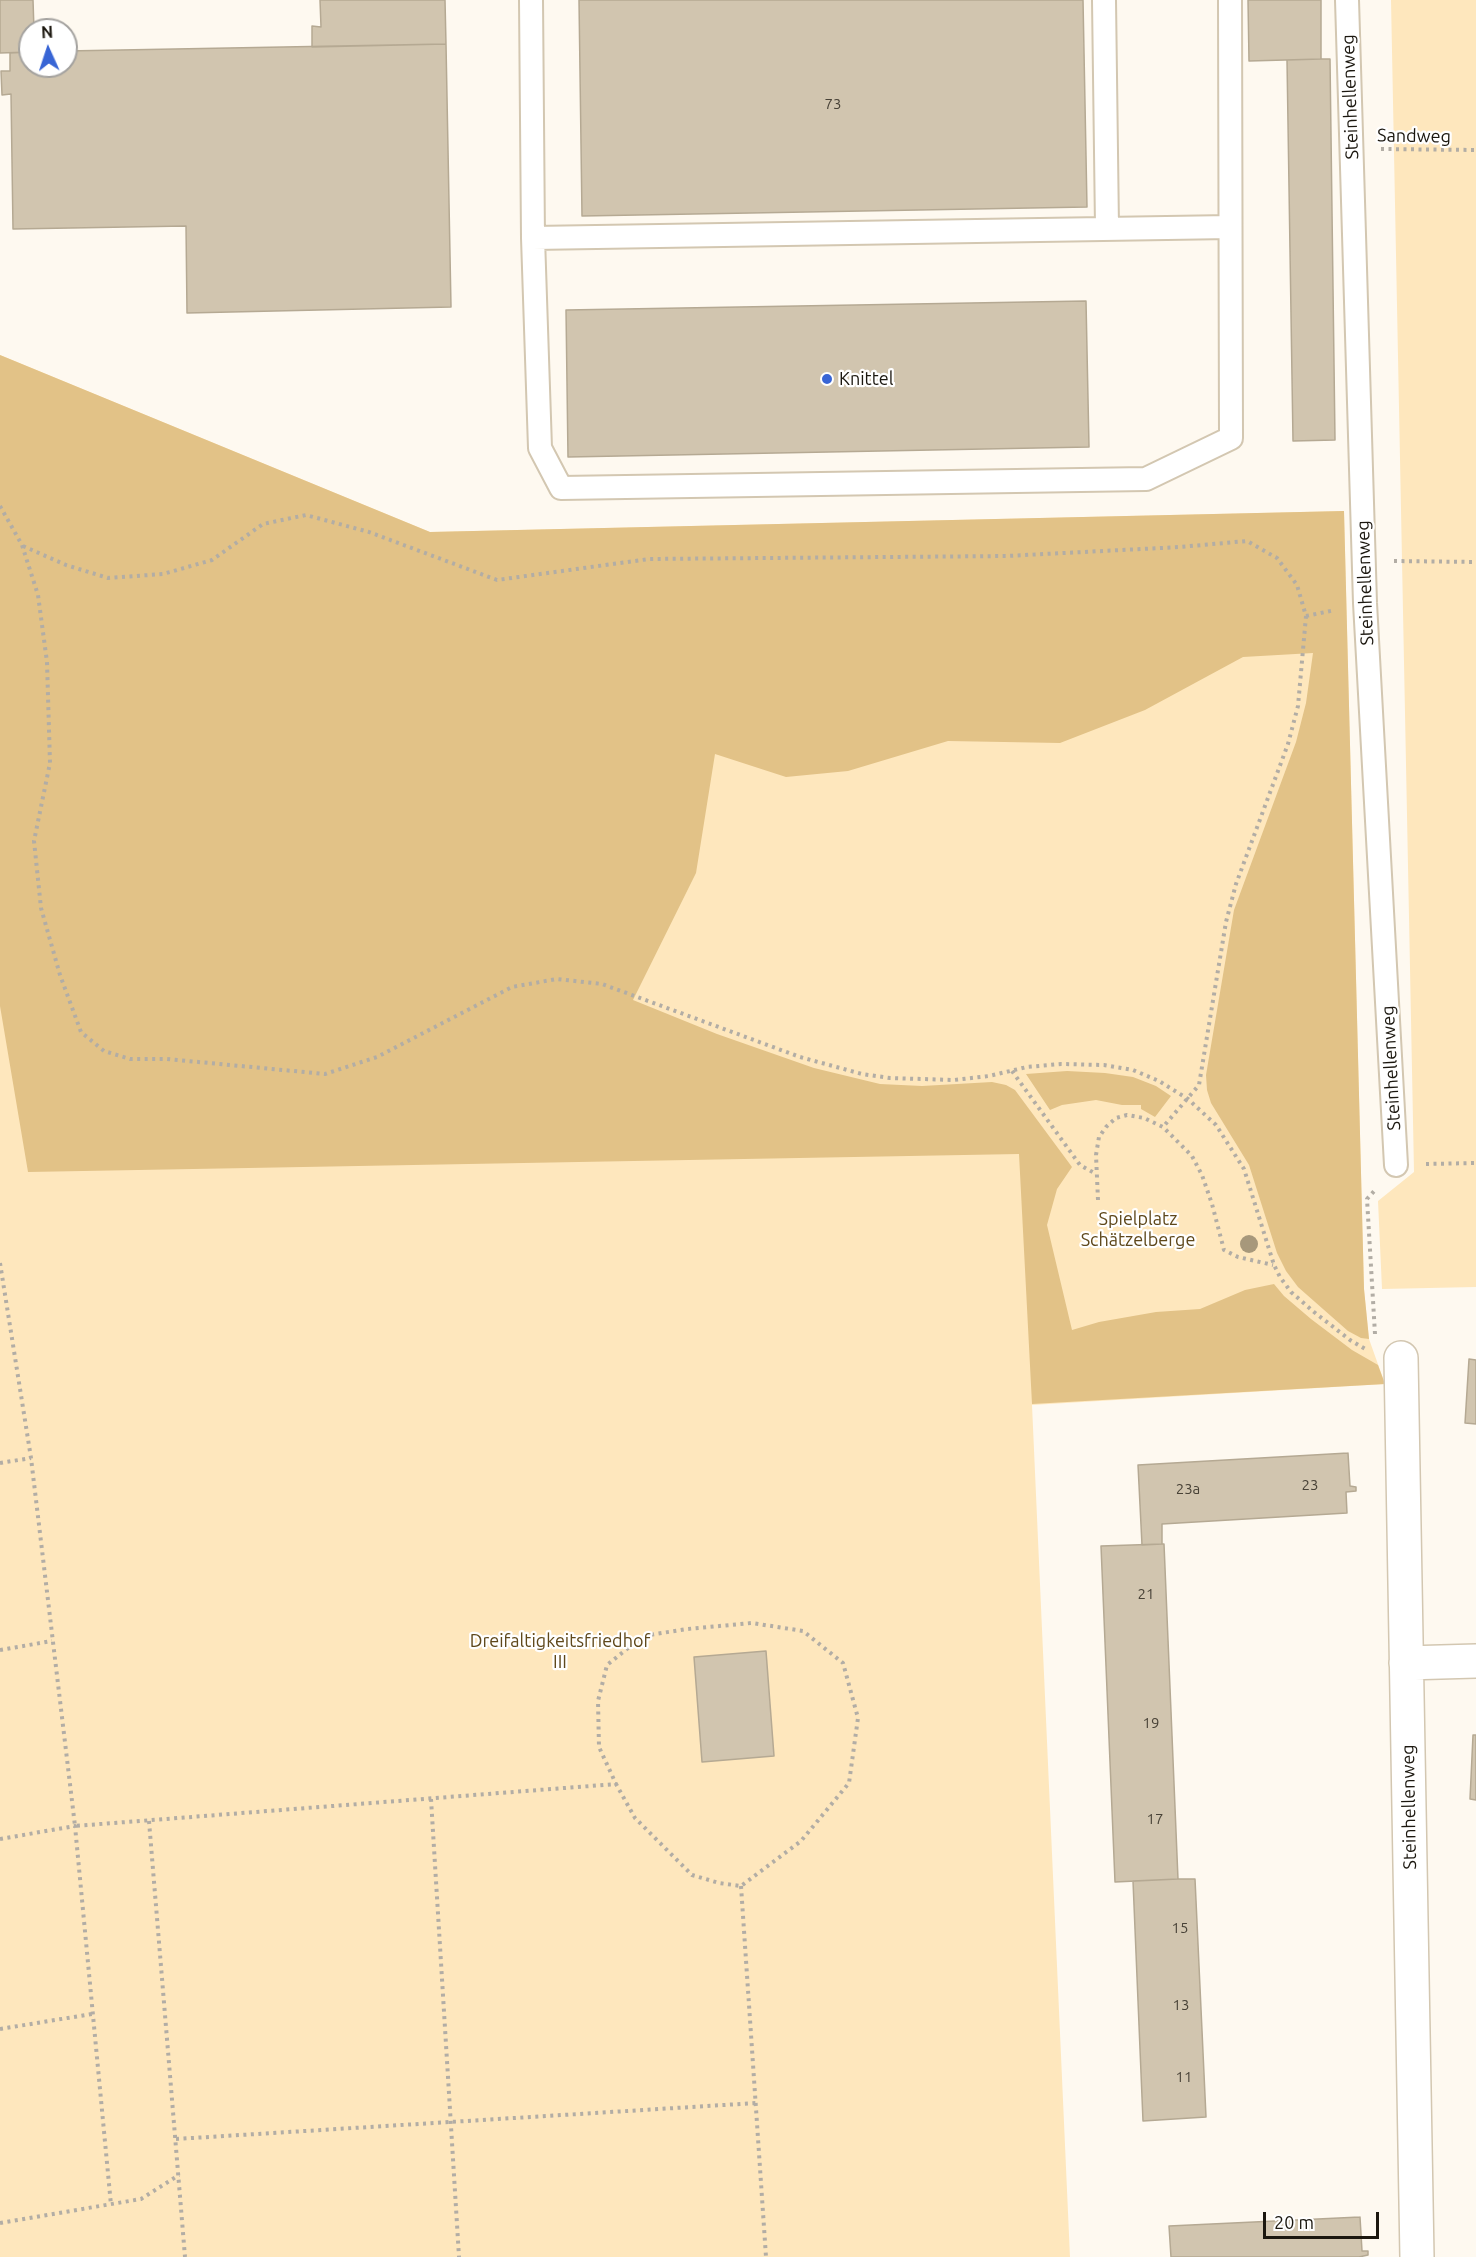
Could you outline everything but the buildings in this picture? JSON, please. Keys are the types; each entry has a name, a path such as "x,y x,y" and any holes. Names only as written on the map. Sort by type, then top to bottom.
{"street":[{"name":"Steinhellenweg","path":"1388,1348 1406,1663 1417,2257"},
{"path":"1406,1663 1476,1661"}],"lane":[{"path":"531,0 533,238 540,448 561,488 1146,479 1231,438 1230,0"},
{"path":"1104,0 1107,227"},
{"name":"Steinhellenweg","path":"1347,0 1363,561 1396,1164"},
{"path":"533,238 1107,227 1230,227"}],"path":[{"name":"Sandweg","path":"1352,149 1476,150"},
{"path":"0,506 22,545 38,595 47,662 50,763 34,841 41,908 60,975 81,1032 104,1051 130,1059 167,1059 325,1074 377,1057 512,987 557,979 602,984 800,1058 862,1074 890,1078 954,1080 1027,1067 1061,1064 1104,1065 1133,1070 1159,1081 1188,1099 1216,1125 1244,1169 1274,1265 1291,1292 1350,1340 1369,1351"},
{"path":"22,545 66,565 108,578 163,574 212,560 263,524 306,515 369,532 497,580 649,559 1006,556 1180,547 1247,541 1278,558 1297,585 1306,616 1298,706 1288,744 1236,884 1226,922 1199,1085 1163,1127"},
{"path":"1363,561 1476,561"},
{"path":"1012,1071 1080,1165 1096,1174"},
{"path":"1098,1200 1096,1174 1100,1137 1106,1127 1116,1118 1127,1115 1144,1118 1163,1127 1192,1156 1202,1175 1212,1204 1224,1250 1238,1257 1274,1265"},
{"path":"1388,1348 1373,1320 1367,1199 1396,1164 1476,1163"},
{"path":"0,1263 31,1458 75,1826 111,2205"},
{"path":"0,1463 31,1458"},
{"path":"752,1623 803,1631 843,1663 858,1718 849,1783 801,1841 741,1886 719,1883 692,1875 635,1818 599,1747 598,1701 607,1665 643,1636 752,1623"},
{"path":"0,1650 52,1641"},
{"path":"0,1839 75,1826 616,1784"},
{"path":"431,1799 459,2257"},
{"path":"149,1821 185,2257"},
{"path":"741,1886 766,2257"},
{"path":"0,2029 92,2014"},
{"path":"176,2139 756,2103"},
{"path":"0,2223 141,2199 179,2175"}],"green space":[{"path":"1391,0 1476,0 1476,1287 1382,1289 1378,1201 1414,1172"},
{"path":"0,355 430,532 1344,511 1364,1289 1369,1339 1385,1384 1032,1405 1070,2257 0,2257"}],"shaded area":[{"path":"0,355 430,532 1344,511 1364,1289 1369,1339 1361,1338 1348,1331 1298,1287 1286,1271 1277,1253 1249,1165 1211,1103 1207,1090 1206,1075 1234,910 1296,742 1306,703 1313,653 1243,657 1145,710 1060,743 948,741 848,771 786,777 715,754 696,873 633,1000 717,1034 814,1068 880,1084 922,1086 992,1082 1015,1090 1072,1167 1057,1189 1047,1225 1072,1330 1099,1322 1156,1312 1200,1309 1245,1290 1274,1284 1284,1296 1311,1319 1352,1350 1378,1365 1385,1384 1032,1404 1019,1154 28,1172 0,1006"},
{"path":"1067,1071 1133,1077 1156,1086 1171,1096 1155,1117 1141,1109 1141,1105 1122,1105 1096,1100 1062,1105 1050,1110 1026,1074"}],"place":[{"name":"Knittel","path":"827,379"}],"park label":[{"name":"Spielplatz Schätzelberge","path":"1138,1229"},
{"name":"Dreifaltigkeitsfriedhof III","path":"560,1651"}]}
